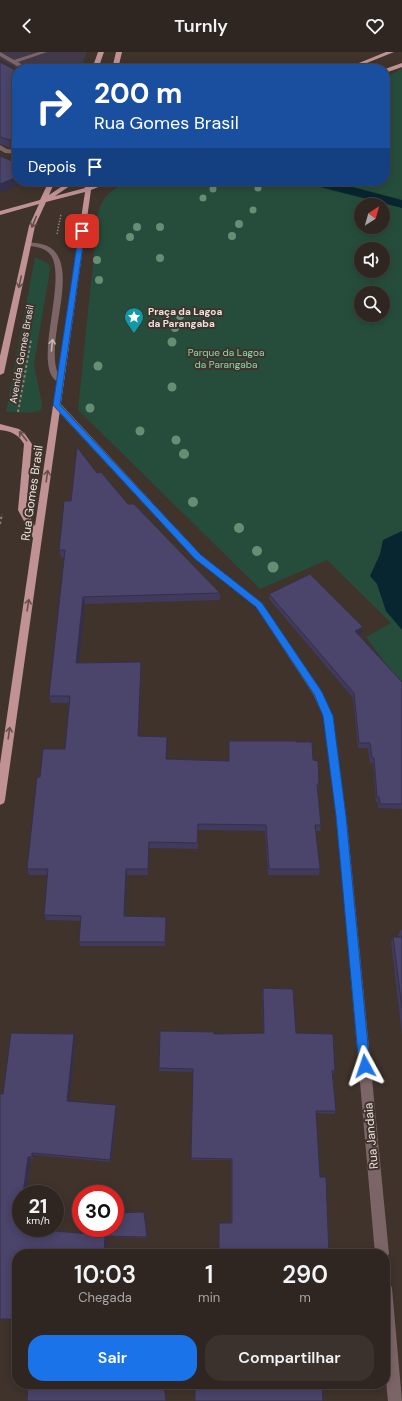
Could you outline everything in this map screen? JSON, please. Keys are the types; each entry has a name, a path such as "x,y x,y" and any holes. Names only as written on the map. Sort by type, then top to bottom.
{"main road":[{"path":"96,64 100,52"},
{"path":"116,64 119,52"},
{"path":"360,64 390,52"},
{"path":"390,69 402,65"},
{"path":"0,373 32,226 50,186"},
{"path":"43,201 66,186"},
{"path":"0,213 66,195 85,186"},
{"name":"Rua Gomes Brasil","path":"0,800 87,186"},
{"path":"0,427 16,429 24,435 28,444 22,510 38,539"}],"street":[{"path":"14,62 44,52"},
{"path":"0,54 17,64"},
{"path":"0,147 5,151 12,152"},
{"path":"28,244 43,246 54,254 58,280 51,352 53,372 60,381"},
{"name":"Rua Jandaia","path":"56,405 198,557 259,605 317,692 328,716 344,839 382,1249"},
{"path":"390,1344 395,1401"}],"path":[{"path":"49,250 55,246 66,195"},
{"name":"Avenida Gomes Brasil","path":"16,429 31,336"},
{"path":"0,524 3,508"}],"shaded area":[{"path":"0,52 87,52 82,64 12,64 12,66 0,59"}],"green space":[{"name":"Parque da Lagoa da Parangaba","path":"402,69 402,686 366,637 391,623 327,560 260,589 78,410 98,214 103,201 110,192 120,186 390,186 390,75"},
{"path":"35,257 49,264 50,270 34,364 42,405 41,410 29,413 6,412"}],"water":[{"path":"320,186 349,186 402,200 402,208 390,205 390,198 363,198"},
{"path":"402,531 402,630 386,611 377,584 370,576 380,554 383,540"}],"building":[{"path":"0,62 12,68 12,139 0,137"},
{"path":"0,156 12,161 12,179 0,184"},
{"path":"77,447 97,473 101,472 128,504 134,504 220,593 83,597 76,663 141,662 138,736 167,737 166,759 229,761 229,741 296,741 312,742 313,760 318,761 319,784 317,784 321,825 315,825 320,869 269,869 266,825 198,824 197,843 149,842 148,869 126,869 124,916 166,917 165,942 79,942 81,916 44,915 48,869 27,869 37,777 40,777 43,749 65,749 70,696 49,696 65,550 59,550 64,501 71,501"},
{"path":"310,574 363,627 355,631 402,682 402,804 380,804 379,797 377,797 374,758 372,758 370,743 359,743 354,693 269,594"},
{"path":"393,937 402,937 402,1008"},
{"path":"263,988 293,989 296,1033 333,1034 335,1071 332,1071 336,1111 316,1111 320,1177 326,1177 329,1249 219,1249 219,1223 232,1223 232,1159 191,1158 193,1069 159,1068 160,1031 214,1032 214,1034 264,1033"},
{"path":"11,1033 74,1034 67,1101 116,1105 110,1160 32,1153 32,1157 28,1157 24,1185 12,1185 12,1237 64,1237 64,1232 72,1232 72,1237 105,1237 104,1249 12,1249 12,1319 0,1319 0,1094 3,1094"},
{"path":"144,1212 147,1237 124,1236 124,1213"},
{"path":"28,1389 165,1389 166,1401 27,1401"},
{"path":"195,1389 322,1389 323,1401 195,1401"}],"place":[{"name":"Praça da Lagoa da Parangaba","path":"134,334"}],"route":[{"path":"82,231 56,405 198,557 259,605 317,692 328,716 341,816 365,1066"}]}
